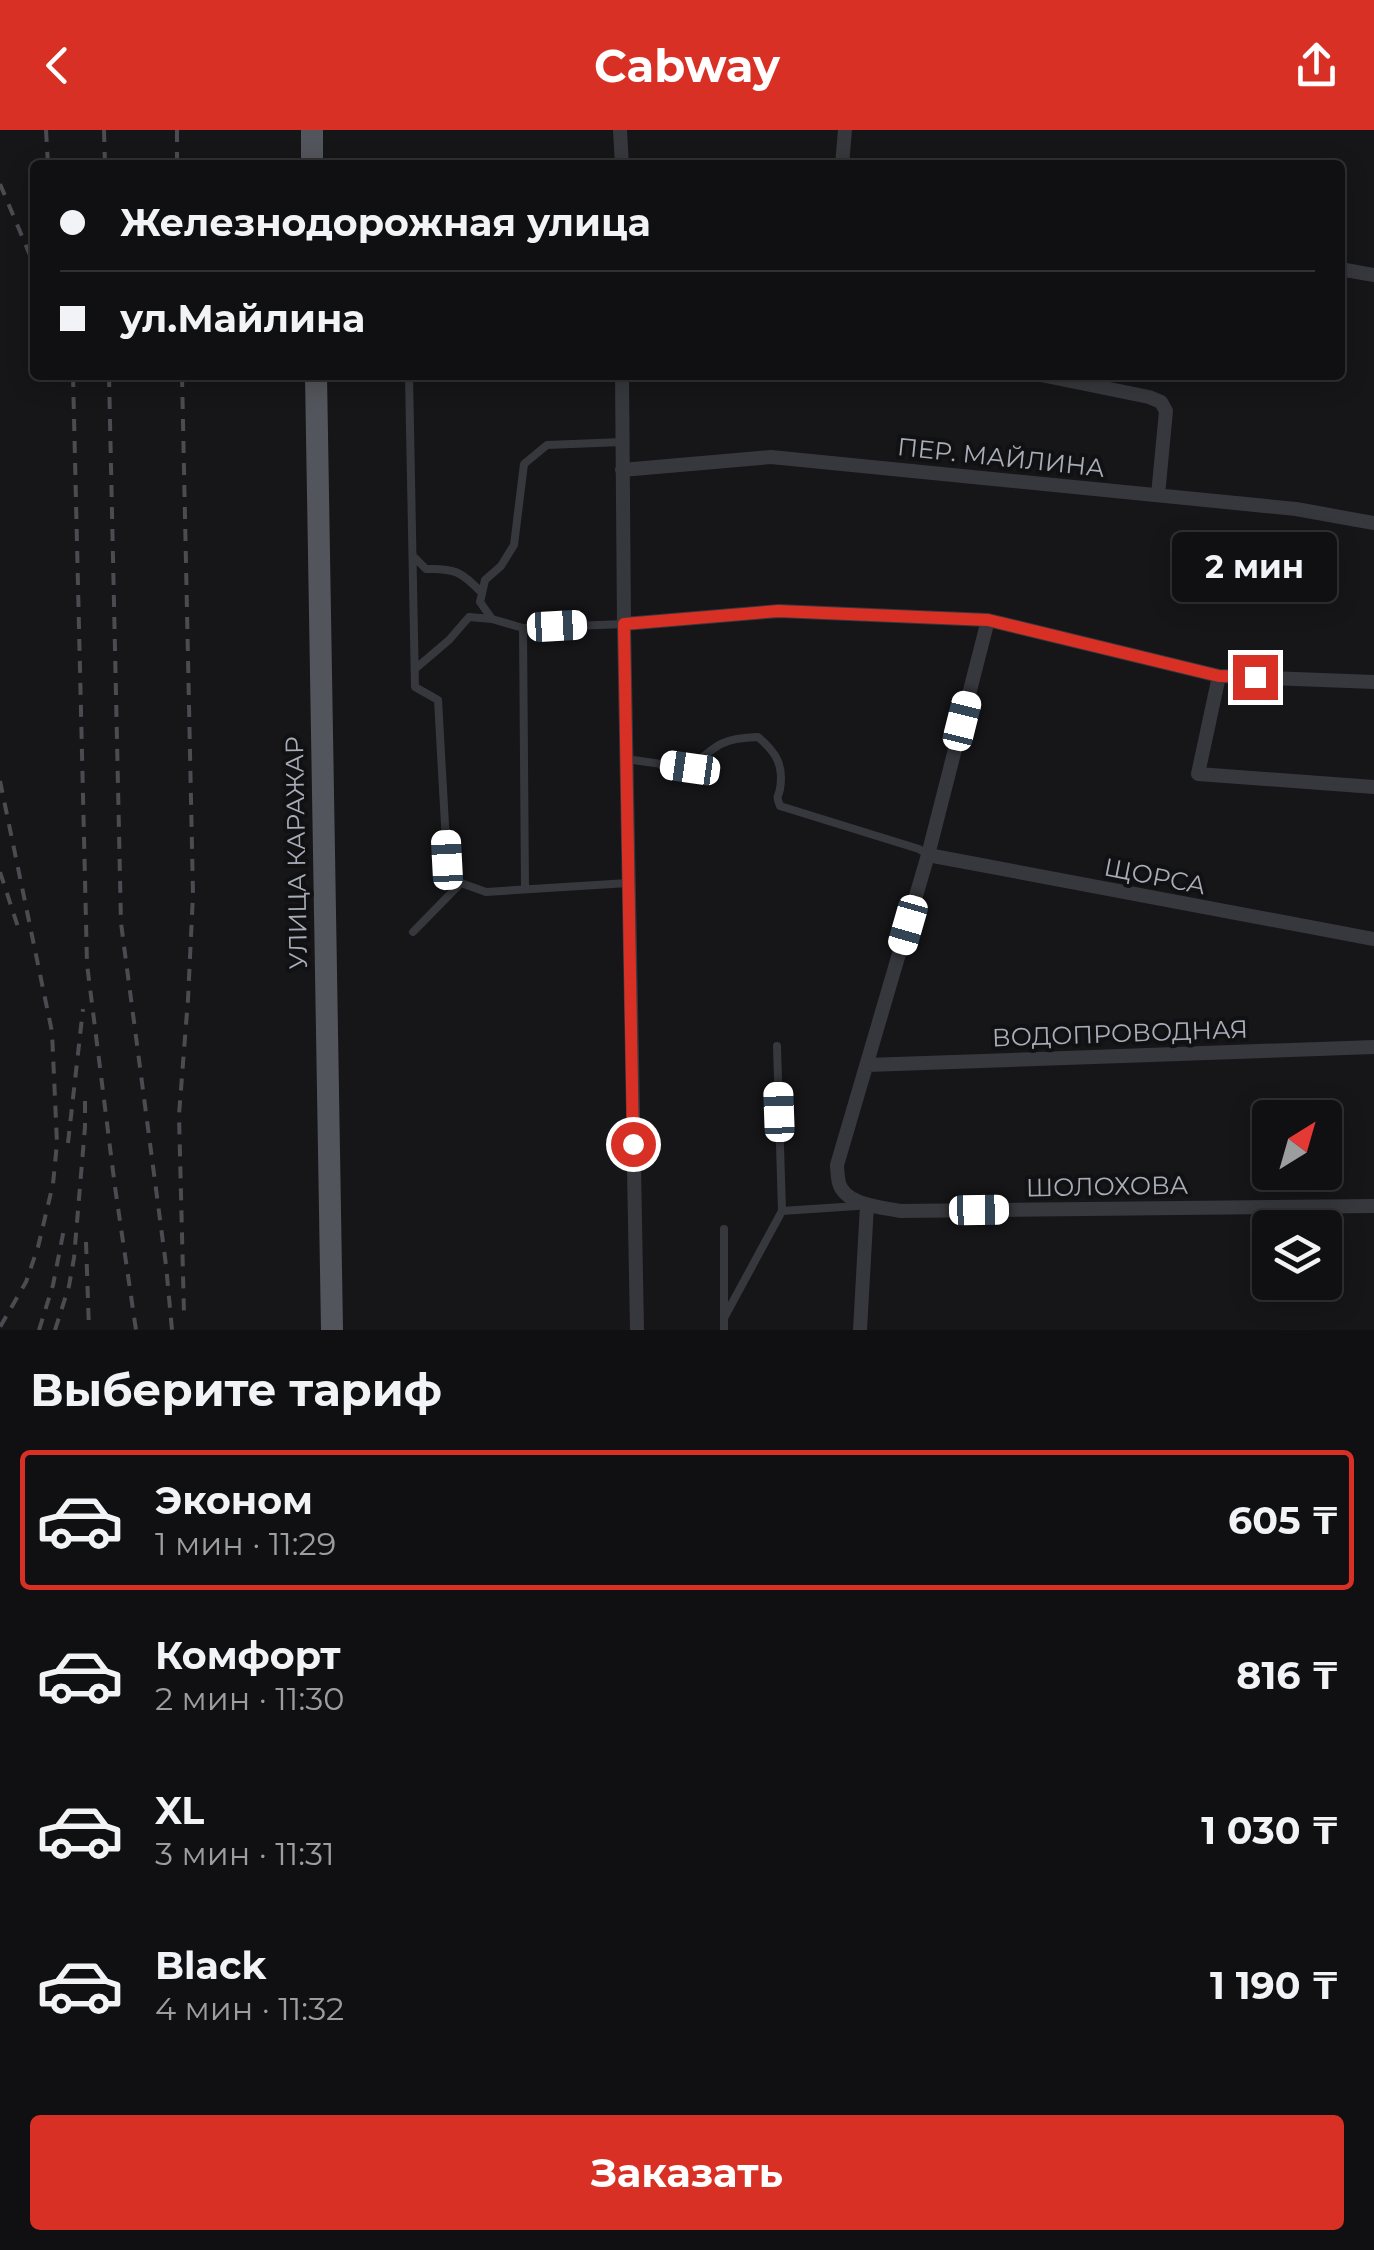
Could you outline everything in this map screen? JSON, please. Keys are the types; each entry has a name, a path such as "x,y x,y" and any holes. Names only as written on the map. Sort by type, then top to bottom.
{"main road":[{"path":"312,130 312,160"},
{"name":"УЛИЦА КАРАЖАР","path":"316,380 332,1330"}],"street":[{"path":"620,130 622,160"},
{"path":"842,160 845,130"},
{"path":"1345,270 1374,275"},
{"path":"622,380 637,1330"},
{"path":"1066,380 1160,402 1166,411 1158,495"},
{"name":"ПЕР. МАЙЛИНА","path":"622,470 771,458 1296,508 1374,524"},
{"path":"624,624 778,611 988,620 1219,676 1374,682"},
{"path":"867,1066 928,855 988,620"},
{"path":"1219,676 1198,774 1374,786"},
{"name":"ЩОРСА","path":"928,855 1374,939"},
{"name":"ВОДОПРОВОДНАЯ","path":"867,1066 1374,1047"},
{"name":"ШОЛОХОВА","path":"867,1066 837,1165 838,1182 844,1192 867,1205 900,1211 1374,1206"},
{"path":"860,1330 867,1205"}],"lane":[{"path":"409,380 415,686 438,700 447,860 461,883 486,892 628,883"},
{"path":"492,619 480,602 485,580 502,566 514,544 524,464 547,445 622,442"},
{"path":"413,556 426,569 449,568 465,575 482,593"},
{"path":"415,670 469,618 492,619 523,628 624,624"},
{"path":"523,628 525,890"},
{"path":"626,759 690,768 724,741 758,737 774,750 782,769 780,806 928,855"},
{"path":"412,932 461,883"},
{"path":"724,1318 782,1211 778,1046"},
{"path":"782,1211 867,1205"},
{"path":"724,1230 724,1330"}],"railway":[{"path":"46,130 48,160"},
{"path":"104,130 105,160"},
{"path":"177,130 177,160"},
{"path":"0,184 30,255"},
{"path":"73,380 87,964 136,1330"},
{"path":"109,380 121,923 172,1330"},
{"path":"182,380 193,894 179,1115 184,1314"},
{"path":"0,781 52,1032 57,1143 53,1184 38,1247 26,1282 0,1327"},
{"path":"0,872 18,927"},
{"path":"68,1143 83,1009"},
{"path":"55,1330 74,1258 85,1098"},
{"path":"39,1330 64,1229"},
{"path":"86,1242 89,1330"}],"route":[{"path":"633,1144 624,624 778,611 988,620 1219,676 1255,677"}]}
